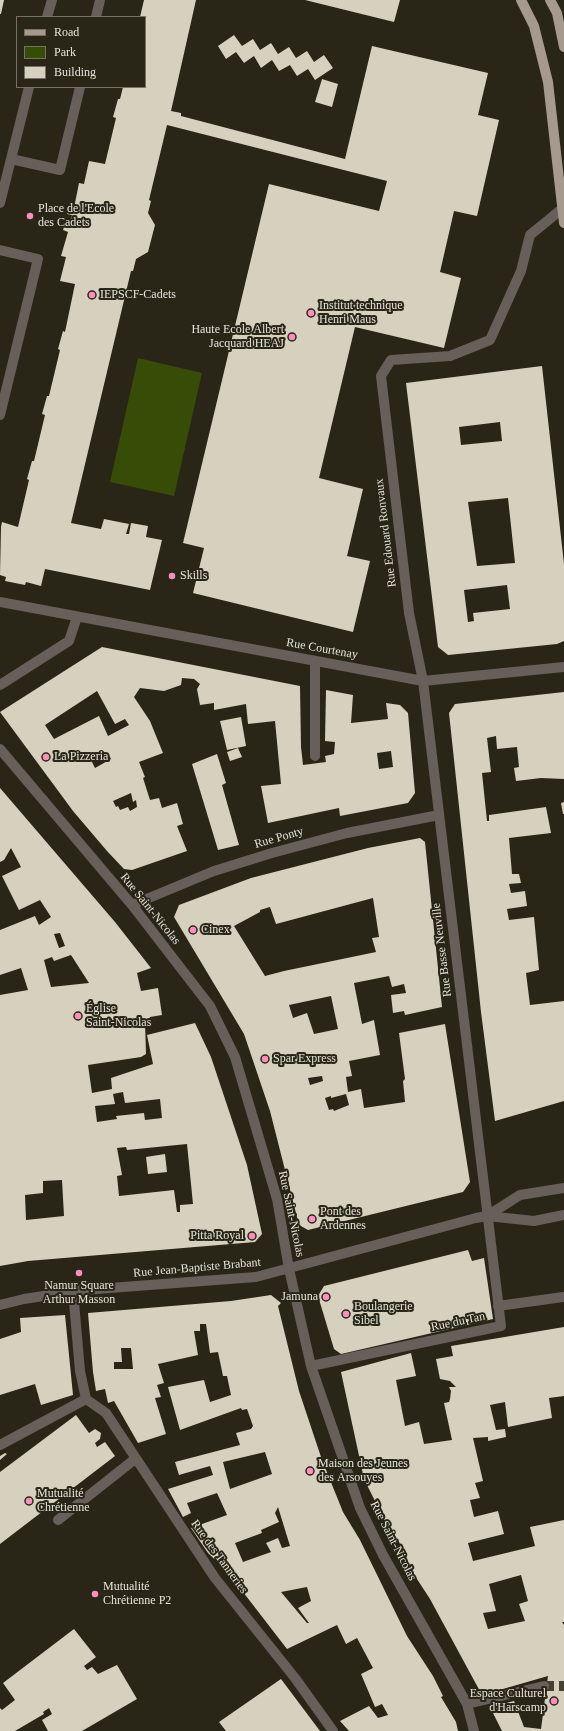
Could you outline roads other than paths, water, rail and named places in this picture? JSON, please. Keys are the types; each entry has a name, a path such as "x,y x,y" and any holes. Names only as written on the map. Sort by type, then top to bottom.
{"main road":[{"path":"521,0 534,26 548,82 564,223"},
{"path":"550,0 557,14 564,47"}],"street":[{"path":"47,16 52,0"},
{"path":"96,16 100,0"},
{"path":"0,203 29,88"},
{"path":"11,159 60,170 80,88"},
{"name":"Rue Edouard Ronvaux","path":"423,681 409,613 381,376 391,360 450,356 490,340 521,271 530,235 562,209"},
{"path":"0,250 38,259 0,415"},
{"name":"Rue Courtenay","path":"0,602 423,681 564,667"},
{"path":"0,685 69,641 77,617"},
{"path":"315,661 315,756"},
{"name":"Rue Basse Neuville","path":"423,681 487,1216"},
{"name":"Rue Saint-Nicolas","path":"0,749 132,905 210,1006 235,1057 277,1199 289,1269 311,1366 360,1508 382,1555 467,1704 474,1731"},
{"name":"Rue Ponty","path":"132,905 214,871 272,853 347,833 439,815"},
{"name":"Rue Jean-Baptiste Brabant","path":"0,1305 24,1299 73,1291 256,1277 487,1216 520,1195 564,1188"},
{"name":"Rue Jean-Baptiste Brabant","path":"487,1216 534,1221 564,1215"},
{"name":"Rue du Tan","path":"311,1366 501,1326 487,1216"},
{"path":"0,1445 86,1399 80,1371 73,1291"},
{"path":"498,1306 563,1297"},
{"name":"Rue des Tanneries","path":"86,1399 106,1413 215,1578 295,1678 333,1731"},
{"path":"58,1520 135,1459"},
{"path":"467,1704 544,1686"}],"tunnel":[{"path":"544,1686 564,1686"}],"place":[{"name":"Place de l'Ecole des Cadets","path":"30,216"},
{"name":"IEPSCF-Cadets","path":"92,295"},
{"name":"Institut technique Henri Maus","path":"311,313"},
{"name":"Haute Ecole Albert Jacquard HEAJ","path":"292,337"},
{"name":"Skills","path":"172,576"},
{"name":"La Pizzeria","path":"46,757"},
{"name":"Cinex","path":"193,930"},
{"name":"Église Saint-Nicolas","path":"78,1016"},
{"name":"Spar Express","path":"265,1059"},
{"name":"Pont des Ardennes","path":"312,1219"},
{"name":"Pitta Royal","path":"252,1236"},
{"name":"Namur Square Arthur Masson","path":"79,1273"},
{"name":"Jamuna","path":"326,1297"},
{"name":"Boulangerie Sibel","path":"346,1314"},
{"name":"Maison des Jeunes des Arsouyes","path":"310,1471"},
{"name":"Mutualité Chrétienne","path":"29,1501"},
{"name":"Mutualité Chrétienne P2","path":"95,1594"},
{"name":"Espace Culturel d'Harscamp","path":"554,1701"}]}
